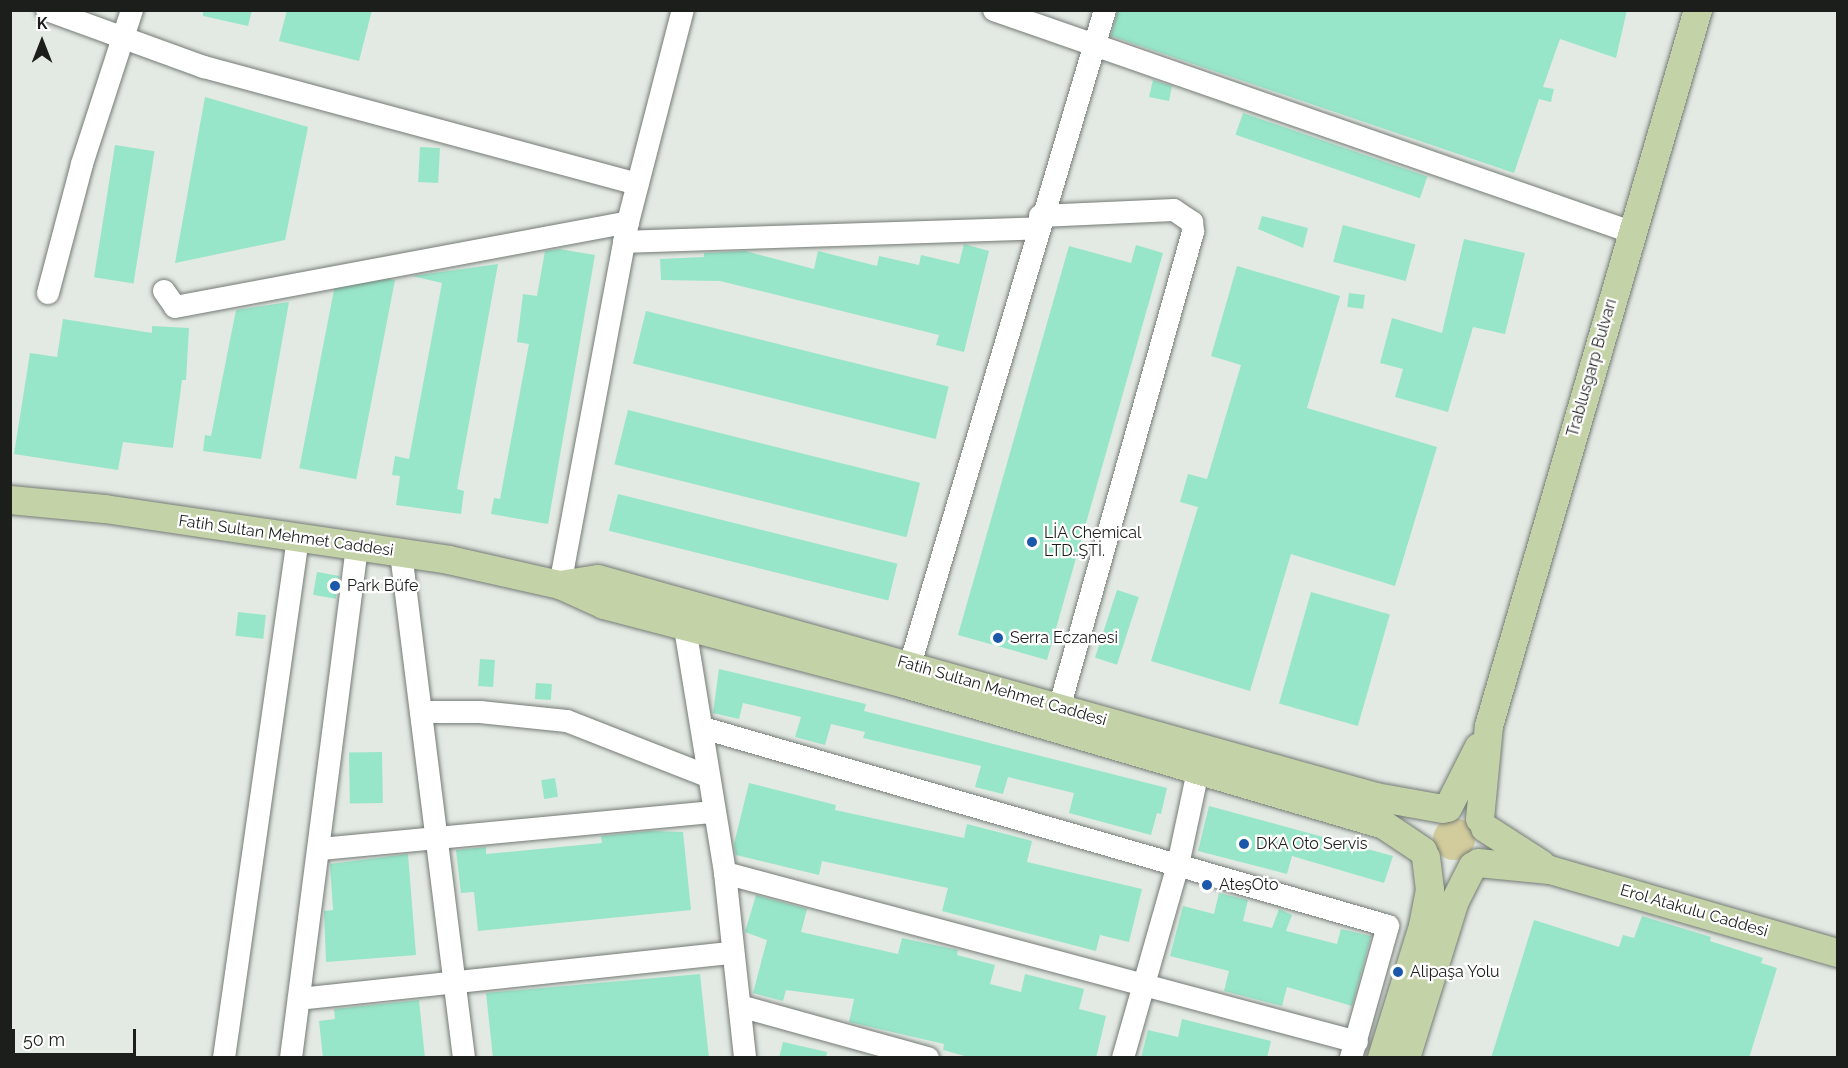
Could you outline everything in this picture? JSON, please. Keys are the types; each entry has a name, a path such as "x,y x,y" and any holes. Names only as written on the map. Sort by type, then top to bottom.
{"main road":[{"name":"Trablusgarp Bulvarı","path":"1482,824 1489,726 1631,232 1698,10"},
{"name":"Fatih Sultan Mehmet Caddesi","path":"10,500 401,553 560,585 604,605 688,616 907,675 1200,760 1376,797 1445,808"},
{"name":"Fatih Sultan Mehmet Caddesi","path":"907,675 1059,708 1384,825 1425,854"},
{"name":"Trablusgarp Bulvarı","path":"1445,808 1489,726"},
{"path":"1382,1058 1423,926 1430,890 1425,854 1427,822 1445,808 1465,809 1482,824 1550,870"},
{"path":"1406,1058 1455,901 1486,846 1482,824"},
{"path":"1425,854 1448,872 1476,864 1550,870"},
{"name":"Erol Atakulu Caddesi","path":"1550,870 1838,953"}],"street":[{"path":"47,10 204,67 638,184"},
{"path":"48,293 82,164 132,10"},
{"path":"560,585 626,232 682,10"},
{"path":"994,10 1631,232"},
{"path":"907,675 1039,222 1105,10"},
{"path":"164,291 175,307 626,232 1039,222 1174,210 1192,222 1193,232 1059,708"},
{"path":"224,1058 298,538"},
{"path":"291,1058 321,849 357,547"},
{"path":"401,553 464,1058"},
{"path":"688,616 707,776 724,873 745,1058"},
{"path":"421,712 480,712 567,721 707,776"},
{"path":"703,729 1388,926 1354,1050 1144,985 724,873"},
{"path":"1124,1058 1178,865 1200,760"},
{"path":"321,849 713,812"},
{"path":"299,999 734,953"},
{"path":"740,1006 928,1058"}],"shaded area":[{"path":"1454,818 1469,824 1475,839 1469,854 1454,860 1439,854 1433,839 1439,824"}],"building":[{"path":"203,10 252,10 248,26 203,16"},
{"path":"287,10 372,10 359,61 279,41"},
{"path":"1118,10 1627,10 1616,58 1560,39 1543,87 1554,89 1551,102 1539,99 1514,173 1111,36"},
{"path":"1153,80 1172,86 1169,101 1149,97"},
{"path":"205,97 308,127 285,240 175,263"},
{"path":"1243,113 1427,176 1420,198 1236,135"},
{"path":"115,145 155,151 134,284 94,277"},
{"path":"420,147 440,148 438,183 418,182"},
{"path":"1262,216 1308,228 1303,248 1258,229"},
{"path":"1343,225 1415,244 1406,281 1333,262"},
{"path":"1464,239 1525,253 1505,334 1473,327 1448,412 1395,397 1403,369 1380,363 1392,318 1442,333"},
{"path":"964,244 989,251 964,352 936,345 939,335 720,281 661,280 660,259 704,257 704,253 745,251 814,269 818,251 877,266 879,256 919,265 921,255 959,264"},
{"name":"LİA Chemical LTD..ŞTİ.","path":"1136,245 1163,253 1047,660 958,635 1069,246 1131,263"},
{"path":"559,249 595,255 548,524 491,514 494,498 500,499 529,344 517,342 523,294 537,296 545,251"},
{"path":"498,264 457,489 464,491 461,514 396,505 400,476 392,475 395,456 409,459 442,283 412,276"},
{"path":"1237,266 1340,296 1307,408 1437,447 1395,586 1291,554 1250,691 1151,661 1198,507 1180,502 1188,474 1207,479 1241,365 1211,356"},
{"path":"338,269 395,280 356,479 299,468"},
{"path":"1349,293 1365,295 1363,309 1347,307"},
{"path":"289,302 261,459 203,451 205,435 211,436 236,310"},
{"path":"646,311 949,386 936,439 633,363"},
{"path":"63,319 152,333 152,326 189,328 186,380 182,380 173,448 123,442 118,470 14,454 30,353 57,357"},
{"path":"628,410 920,483 907,537 614,464"},
{"path":"618,494 897,564 888,601 609,531"},
{"path":"317,572 340,576 336,599 313,595"},
{"path":"1117,590 1139,597 1117,665 1095,658"},
{"path":"1311,592 1390,615 1358,726 1279,704"},
{"path":"238,612 266,615 263,639 235,636"},
{"path":"480,659 495,660 493,687 478,686"},
{"path":"719,669 866,704 864,711 1167,788 1161,814 1157,813 1151,835 1069,813 1074,793 1008,777 1003,794 975,787 981,766 863,738 865,732 831,724 825,745 795,737 801,717 743,703 739,719 713,713"},
{"path":"536,683 552,684 551,700 535,699"},
{"path":"382,752 383,803 350,804 349,753"},
{"path":"555,778 558,797 544,799 541,780"},
{"path":"749,783 836,805 835,810 964,838 967,824 1032,841 1027,862 1142,889 1129,942 1100,935 1096,951 942,911 948,888 822,861 819,875 736,855 734,844"},
{"path":"1209,806 1393,856 1384,883 1292,856 1287,874 1198,851"},
{"path":"651,831 683,832 691,910 478,931 474,892 461,893 456,850 486,847 486,854 602,843 601,836"},
{"path":"408,854 416,955 326,962 324,911 333,910 330,864"},
{"path":"1219,893 1248,900 1243,921 1272,928 1279,909 1292,915 1286,931 1337,944 1341,929 1371,936 1352,1006 1287,987 1282,1006 1224,991 1229,971 1170,956 1183,906 1214,914"},
{"path":"756,895 807,909 801,932 898,954 902,938 958,950 957,955 995,965 990,984 1021,992 1025,974 1084,989 1079,1009 1106,1016 1096,1058 972,1058 943,1050 944,1044 849,1022 854,999 786,990 783,1001 753,993 767,940 745,932"},
{"path":"1642,916 1711,937 1710,941 1763,958 1761,963 1777,968 1749,1058 1491,1058 1534,920 1619,947 1623,935 1634,938"},
{"path":"700,974 709,1058 493,1058 486,993"},
{"path":"419,1000 425,1058 323,1058 319,1021 335,1019 334,1009"},
{"path":"1182,1019 1271,1041 1267,1058 1141,1058 1148,1030 1178,1037"},
{"path":"783,1042 827,1052 826,1058 779,1058"}],"place":[{"name":"LİA Chemical LTD..ŞTİ.","path":"1032,542"},
{"name":"Park Büfe","path":"335,586"},
{"name":"Serra Eczanesi","path":"998,638"},
{"name":"DKA Oto Servis","path":"1244,844"},
{"name":"AteşOto","path":"1207,885"},
{"name":"Alipaşa Yolu","path":"1398,972"}]}
